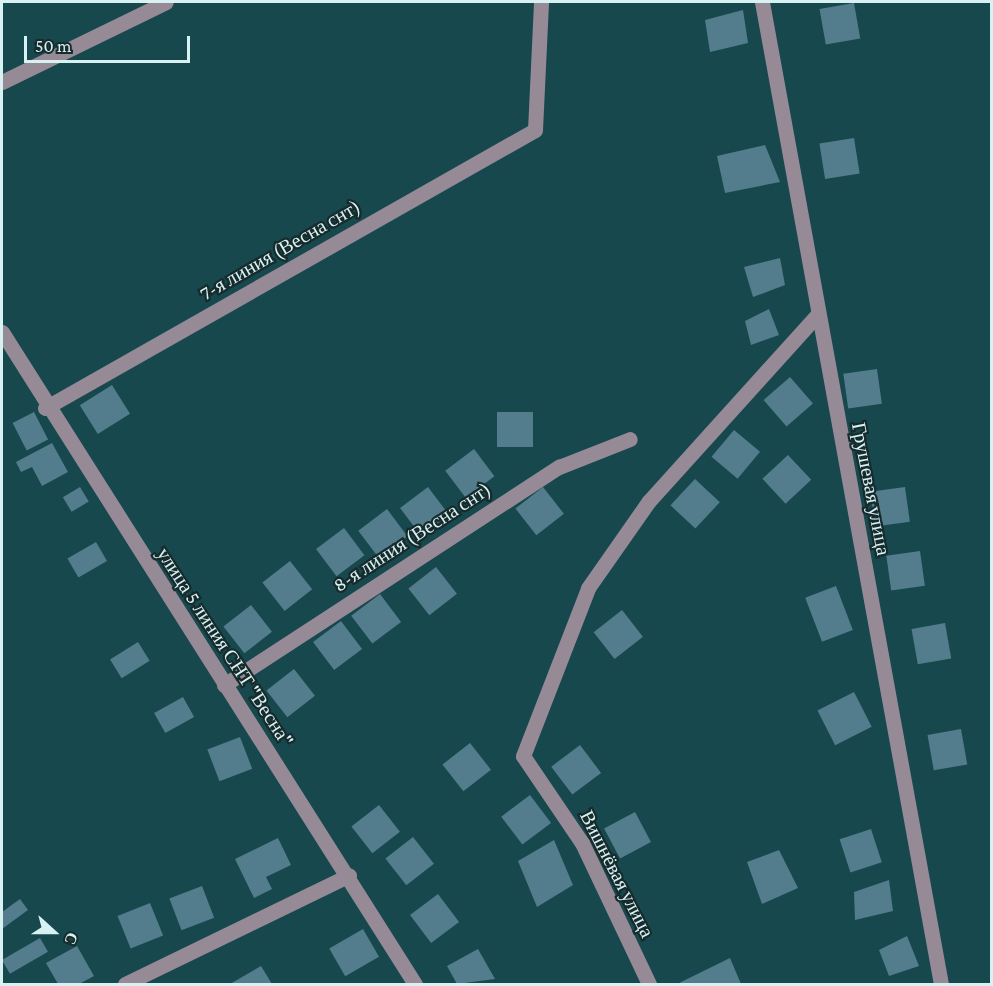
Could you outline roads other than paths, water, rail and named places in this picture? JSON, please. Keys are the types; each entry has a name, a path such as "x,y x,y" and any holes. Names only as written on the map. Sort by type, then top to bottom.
{"street":[{"path":"2,82 166,2"},
{"name":"7-я линия (Весна снт)","path":"45,408 535,129 541,2"},
{"name":"Грушевая улица","path":"762,2 817,315 941,984"},
{"name":"Вишнёвая улица","path":"649,984 582,843 523,756 588,588 649,501 817,315"},
{"name":"улица 5 линия СНТ \"Весна\"","path":"2,332 45,408 349,874 415,984"},
{"name":"8-я линия (Весна снт)","path":"224,685 559,467 630,439"},
{"path":"126,984 349,874"}]}
